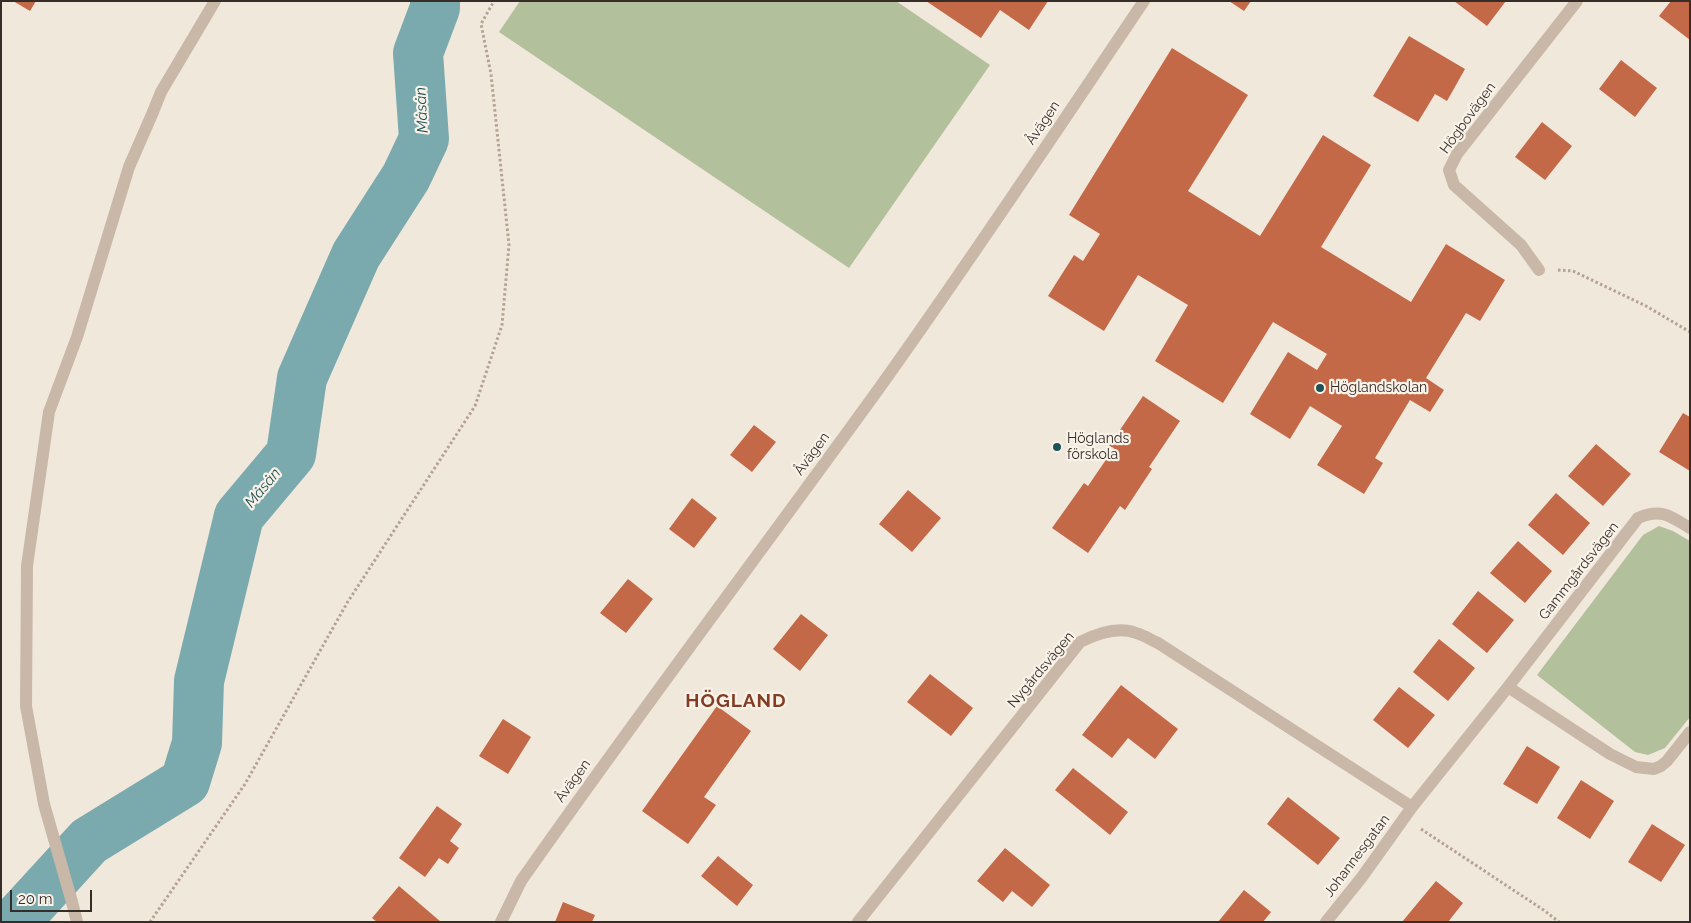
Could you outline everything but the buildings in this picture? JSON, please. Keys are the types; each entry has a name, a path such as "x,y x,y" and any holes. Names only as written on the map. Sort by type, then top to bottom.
{"street":[{"path":"77,922 44,804 26,706 27,566 49,412 77,337 129,167 160,92 215,1"},
{"name":"Åvägen","path":"501,922 521,881 678,661 942,300 1144,1"},
{"name":"Högbovägen","path":"1539,270 1521,245 1454,185 1449,170 1456,154 1577,1"},
{"name":"Gammgårdsvägen","path":"1408,813 1638,518 1650,513 1660,513 1690,528"},
{"name":"Nygårdsvägen","path":"858,922 1080,642 1096,634 1115,631 1135,632 1158,643 1408,813"},
{"path":"1508,687 1610,754 1636,767 1654,769 1661,766 1690,732"},
{"name":"Johannesgatan","path":"1326,922 1362,877 1408,813"}],"path":[{"path":"150,922 245,784 347,603 475,406 502,325 509,245 491,74 481,24 494,1"},
{"path":"1539,270 1573,270 1646,306 1690,332"},
{"path":"1408,813 1559,922"}],"green space":[{"path":"520,1 896,1 990,65 849,268 499,32"},
{"path":"1659,526 1673,531 1690,541 1690,717 1665,748 1648,755 1635,752 1537,675 1643,535"}],"waterway":[{"name":"Måsån","path":"15,922 89,841 185,782 197,743 199,681 239,516 291,454 302,378 356,255 406,177 424,139 418,53 435,8 435,1"}],"place":[{"name":"Höglandskolan","path":"1320,388"},
{"name":"Höglands förskola","path":"1057,447"}],"district":[{"name":"HÖGLAND","path":"736,701"}]}
